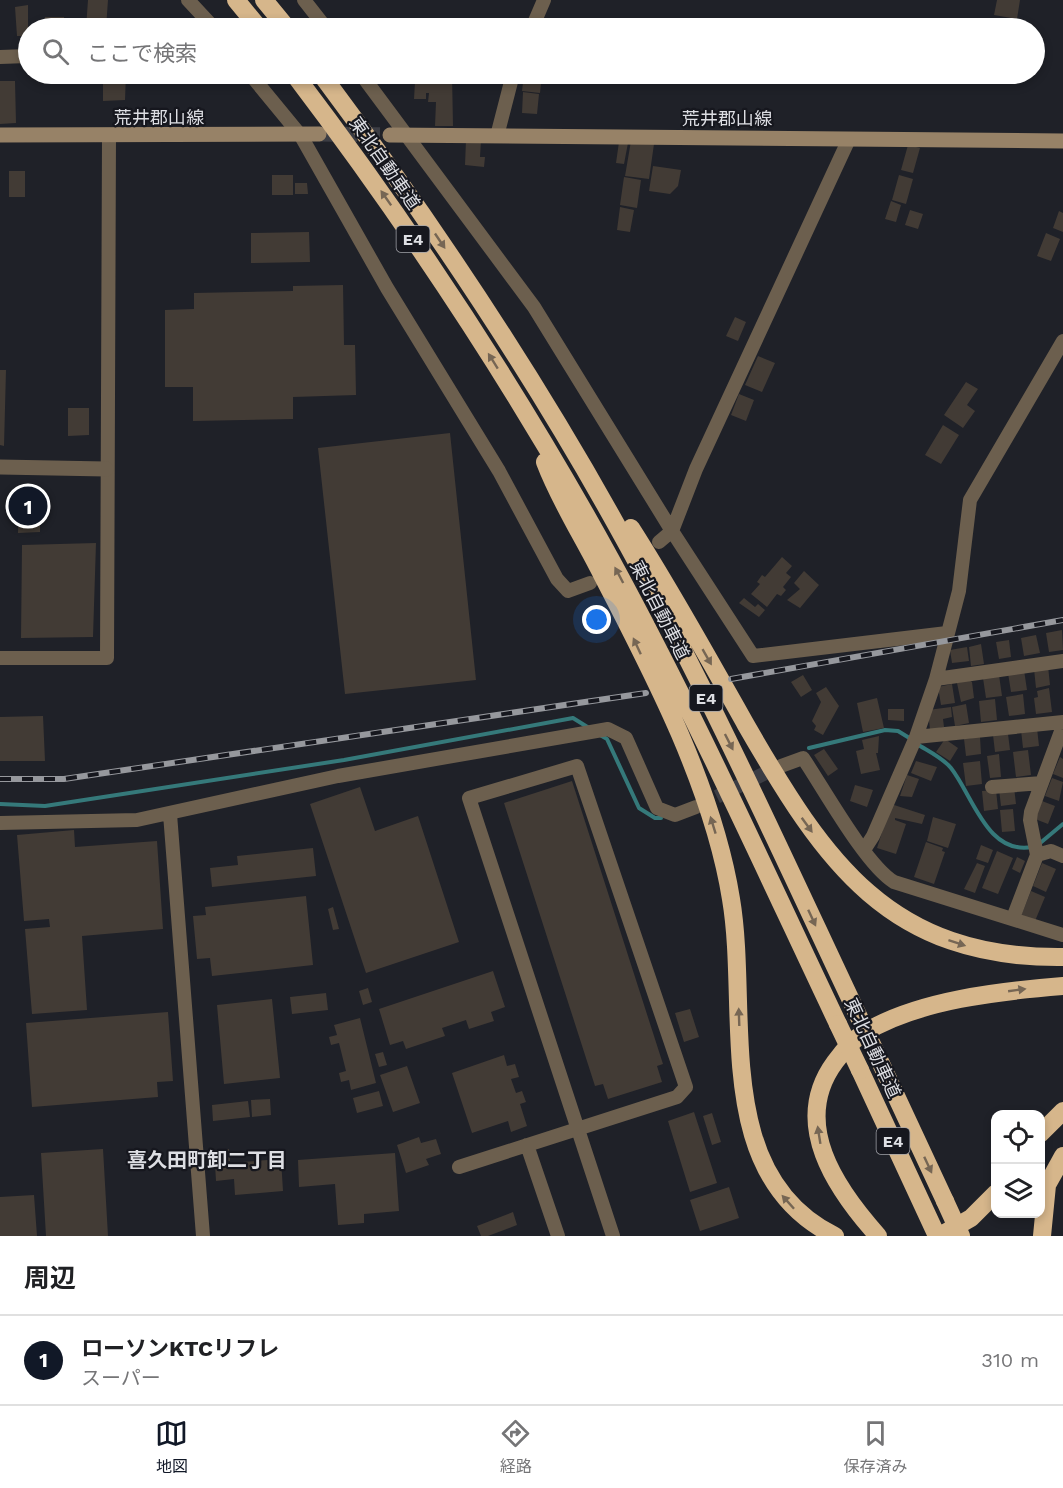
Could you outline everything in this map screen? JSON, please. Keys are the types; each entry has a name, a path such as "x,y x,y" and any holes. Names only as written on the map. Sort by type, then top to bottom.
{"highway":[{"path":"236,0 251,18"},
{"path":"264,0 279,18"},
{"name":"東北自動車道","path":"301,84 385,198 524,411 637,608 728,790 938,1236"},
{"name":"東北自動車道","path":"328,84 401,182 491,316 628,546 708,700 961,1236"},
{"path":"540,396 591,466 639,540 803,820 846,873 891,911 940,937 979,950 1006,955 1063,957"},
{"path":"524,411 555,490 623,617 690,759 705,800 732,901 741,1069 748,1121 761,1160 780,1194 792,1207 818,1228 835,1236"},
{"path":"878,1236 849,1203 828,1168 821,1150 817,1112 823,1081 838,1057 863,1033 906,1014 981,996 1063,986"},
{"path":"1045,1130 1063,1111"},
{"path":"1042,1236 1047,1185 1063,1156"},
{"path":"938,1236 971,1218 991,1198"}],"main road":[{"name":"荒井郡山線","path":"0,135 302,136 319,134"},
{"name":"荒井郡山線","path":"390,135 1063,141"}],"street":[{"path":"188,0 205,18"},
{"path":"304,0 318,18"},
{"path":"536,18 544,0"},
{"path":"0,57 18,56"},
{"path":"258,84 302,136 393,298 499,471 557,579 568,591 590,583"},
{"path":"369,84 534,307 672,531 753,656 947,633"},
{"path":"498,136 511,84"},
{"path":"0,658 107,658 109,136"},
{"path":"659,542 672,531 696,470 849,139"},
{"path":"864,850 873,836 916,737 936,679 959,591 970,500 1063,341"},
{"path":"0,467 106,469"},
{"path":"936,679 1063,661"},
{"path":"916,737 1063,722"},
{"path":"1013,918 1037,855 1030,816 1063,726"},
{"path":"0,823 137,820 338,776 608,729 626,738 657,808 675,815 696,807"},
{"path":"781,766 803,758 864,850 887,878 1063,935"},
{"path":"459,1167 527,1145 577,1129 677,1097 686,1087 577,766 469,798 577,1129 613,1236"},
{"path":"992,787 1042,783"},
{"path":"170,814 202,1236"},
{"path":"1037,855 1051,851 1063,856"},
{"path":"527,1145 558,1236"}],"building":[{"path":"88,0 108,0 107,18 87,18"},
{"path":"997,0 1020,0 1017,18 994,15"},
{"path":"28,5 28,18 18,18 18,36 17,36 15,7"},
{"path":"0,81 15,81 16,123 0,124"},
{"path":"103,84 126,84 125,100 103,101"},
{"path":"415,84 452,84 453,126 435,126 436,102 428,102 429,93 426,93 426,99 414,99"},
{"path":"523,84 541,84 540,93 522,91"},
{"path":"523,92 539,94 537,114 522,113"},
{"path":"466,140 481,140 480,157 485,157 484,167 465,165"},
{"path":"631,141 654,144 649,179 625,176"},
{"path":"619,142 628,143 624,164 616,163"},
{"path":"908,145 920,148 913,173 901,170"},
{"path":"653,166 681,170 678,186 670,194 649,191"},
{"path":"9,171 25,171 25,197 9,197"},
{"path":"272,175 293,175 293,195 272,195"},
{"path":"899,175 913,179 906,204 892,200"},
{"path":"624,177 641,180 637,208 620,205"},
{"path":"295,183 307,183 308,194 295,194"},
{"path":"891,201 901,205 896,222 885,219"},
{"path":"620,207 634,210 630,232 617,230"},
{"path":"910,210 923,214 918,229 905,225"},
{"path":"1059,211 1063,213 1063,232 1053,228"},
{"path":"309,232 310,262 251,263 251,233"},
{"path":"1046,233 1060,239 1051,261 1037,256"},
{"path":"343,285 344,345 355,345 356,395 293,397 293,419 193,421 193,387 165,387 165,310 194,309 194,293 293,291 293,286"},
{"path":"735,317 746,322 738,341 726,336"},
{"path":"758,356 775,363 762,392 745,385"},
{"path":"0,370 6,370 4,446 0,445"},
{"path":"966,382 978,389 967,405 975,411 963,428 944,415"},
{"path":"739,394 754,400 746,421 731,415"},
{"path":"68,408 89,408 89,435 68,436"},
{"path":"943,425 959,435 941,464 925,455"},
{"path":"450,433 476,680 345,694 318,448"},
{"path":"40,487 40,532 18,533 19,488"},
{"path":"96,543 93,637 21,638 22,545"},
{"path":"782,557 792,566 786,573 791,577 783,587 786,590 781,596 777,594 767,607 751,594 760,584 757,582 762,575 765,577"},
{"path":"804,571 819,585 800,608 787,600 800,589 794,583"},
{"path":"744,598 755,607 758,604 765,610 759,617 739,603"},
{"path":"1062,630 1063,650 1049,652 1046,633"},
{"path":"1036,635 1040,653 1024,656 1021,638"},
{"path":"1009,640 1011,657 999,659 996,642"},
{"path":"981,644 984,664 971,666 969,647"},
{"path":"967,647 969,661 952,663 950,650"},
{"path":"1048,666 1050,685 1036,688 1034,669"},
{"path":"1024,670 1027,690 1011,692 1008,673"},
{"path":"803,675 812,690 801,697 791,682"},
{"path":"999,675 1002,696 986,698 983,678"},
{"path":"969,680 972,682 974,698 961,702 957,683"},
{"path":"952,684 955,703 941,705 938,687"},
{"path":"826,687 839,706 823,735 814,730 816,726 812,721 821,702 816,693"},
{"path":"1049,688 1052,712 1036,714 1034,698 1038,697 1037,691"},
{"path":"1023,694 1025,714 1009,716 1006,697"},
{"path":"877,698 884,728 863,732 857,703"},
{"path":"995,699 997,720 981,722 979,701"},
{"path":"966,704 969,723 955,726 952,707"},
{"path":"951,707 952,717 943,719 944,727 930,730 928,710"},
{"path":"888,709 904,709 904,721 888,720"},
{"path":"43,716 45,761 0,761 0,717"},
{"path":"1037,728 1039,746 1023,748 1021,730"},
{"path":"1008,734 1010,750 995,752 993,735"},
{"path":"879,736 878,753 876,753 880,770 861,774 856,751 864,749 862,740"},
{"path":"980,737 981,754 966,756 964,739"},
{"path":"945,739 958,748 950,761 936,752"},
{"path":"824,749 838,769 828,776 814,755"},
{"path":"1028,750 1031,775 1016,777 1013,752"},
{"path":"999,754 1001,777 990,778 987,756"},
{"path":"1060,757 1063,759 1063,778 1053,774"},
{"path":"916,761 937,767 931,781 911,773"},
{"path":"980,761 982,784 966,786 963,763"},
{"path":"907,775 919,779 912,797 900,796"},
{"path":"1052,778 1063,782 1059,801 1045,796"},
{"path":"572,781 663,1064 657,1066 662,1082 608,1099 603,1084 595,1086 504,803"},
{"path":"855,785 873,790 867,807 850,801"},
{"path":"360,787 375,831 418,816 459,942 366,973 310,804"},
{"path":"1014,787 1016,804 1001,806 999,789"},
{"path":"996,790 998,809 984,811 982,791"},
{"path":"1042,801 1055,806 1048,824 1035,819"},
{"path":"891,804 925,815 922,824 895,818 906,824 896,854 877,848"},
{"path":"1013,809 1015,831 1002,832 1000,810"},
{"path":"933,817 956,824 948,848 927,841"},
{"path":"74,830 75,847 157,841 163,929 82,936 87,1010 32,1014 25,929 50,927 49,919 24,921 17,835"},
{"path":"926,842 943,848 942,851 945,852 934,884 914,877"},
{"path":"981,845 993,850 988,863 976,859"},
{"path":"313,848 316,876 212,887 210,868 238,865 237,856"},
{"path":"997,851 1013,858 998,894 982,888"},
{"path":"1017,857 1025,861 1020,873 1012,869"},
{"path":"977,863 985,866 975,893 964,889"},
{"path":"1042,863 1056,869 1046,892 1033,886"},
{"path":"1031,891 1045,897 1035,921 1021,916"},
{"path":"306,896 313,965 212,976 210,958 197,959 193,916 206,915 205,907"},
{"path":"333,907 339,929 333,930 328,909"},
{"path":"493,971 505,1007 491,1012 494,1021 469,1029 466,1020 442,1028 445,1036 406,1049 403,1041 390,1045 379,1009"},
{"path":"368,988 372,1002 363,1005 359,991"},
{"path":"326,993 328,1010 292,1014 290,997"},
{"path":"272,999 280,1078 224,1084 217,1005"},
{"path":"690,1009 699,1037 684,1042 675,1013"},
{"path":"168,1012 173,1081 157,1082 158,1097 32,1107 26,1023"},
{"path":"360,1018 376,1083 351,1090 349,1080 341,1082 339,1073 346,1071 339,1043 331,1045 329,1037 337,1035 334,1025"},
{"path":"383,1052 387,1065 379,1067 375,1054"},
{"path":"504,1055 507,1066 515,1064 519,1077 511,1079 516,1093 522,1091 526,1102 520,1104 527,1126 511,1132 508,1121 472,1133 452,1073"},
{"path":"407,1066 420,1103 393,1112 380,1075"},
{"path":"379,1091 383,1106 357,1113 353,1098"},
{"path":"270,1099 271,1115 252,1117 251,1100"},
{"path":"248,1101 250,1117 213,1121 212,1105"},
{"path":"694,1112 717,1183 690,1192 668,1121"},
{"path":"712,1113 721,1142 712,1145 703,1116"},
{"path":"419,1137 421,1143 436,1139 441,1154 426,1159 429,1165 406,1173 397,1145"},
{"path":"103,1149 108,1236 46,1236 41,1153"},
{"path":"229,1149 230,1161 215,1162 215,1150"},
{"path":"395,1153 399,1211 364,1214 364,1223 338,1225 335,1184 299,1187 298,1160"},
{"path":"281,1159 283,1191 235,1195 234,1179 216,1181 215,1164"},
{"path":"729,1187 739,1218 700,1231 690,1200"},
{"path":"34,1195 37,1236 0,1236 0,1197"},
{"path":"513,1212 517,1225 488,1236 481,1236 477,1226"}],"waterway":[{"path":"0,804 45,806 344,760 573,718 589,728"},
{"path":"809,748 885,730 898,731 911,739"},
{"path":"600,735 607,739 639,808 655,818 661,818"},
{"path":"917,744 948,764 992,833 1003,842 1017,847 1032,847"},
{"path":"1039,844 1063,824"}],"tunnel":[{"path":"319,134 390,135"},
{"path":"698,806 780,766"}],"railway":[{"path":"731,679 1063,620"},
{"path":"0,779 64,779 646,693"}],"place":[{"name":"ローソンKTCリフレ","path":"28,506"}],"district":[{"name":"喜久田町卸二丁目","path":"207,1160"}]}
